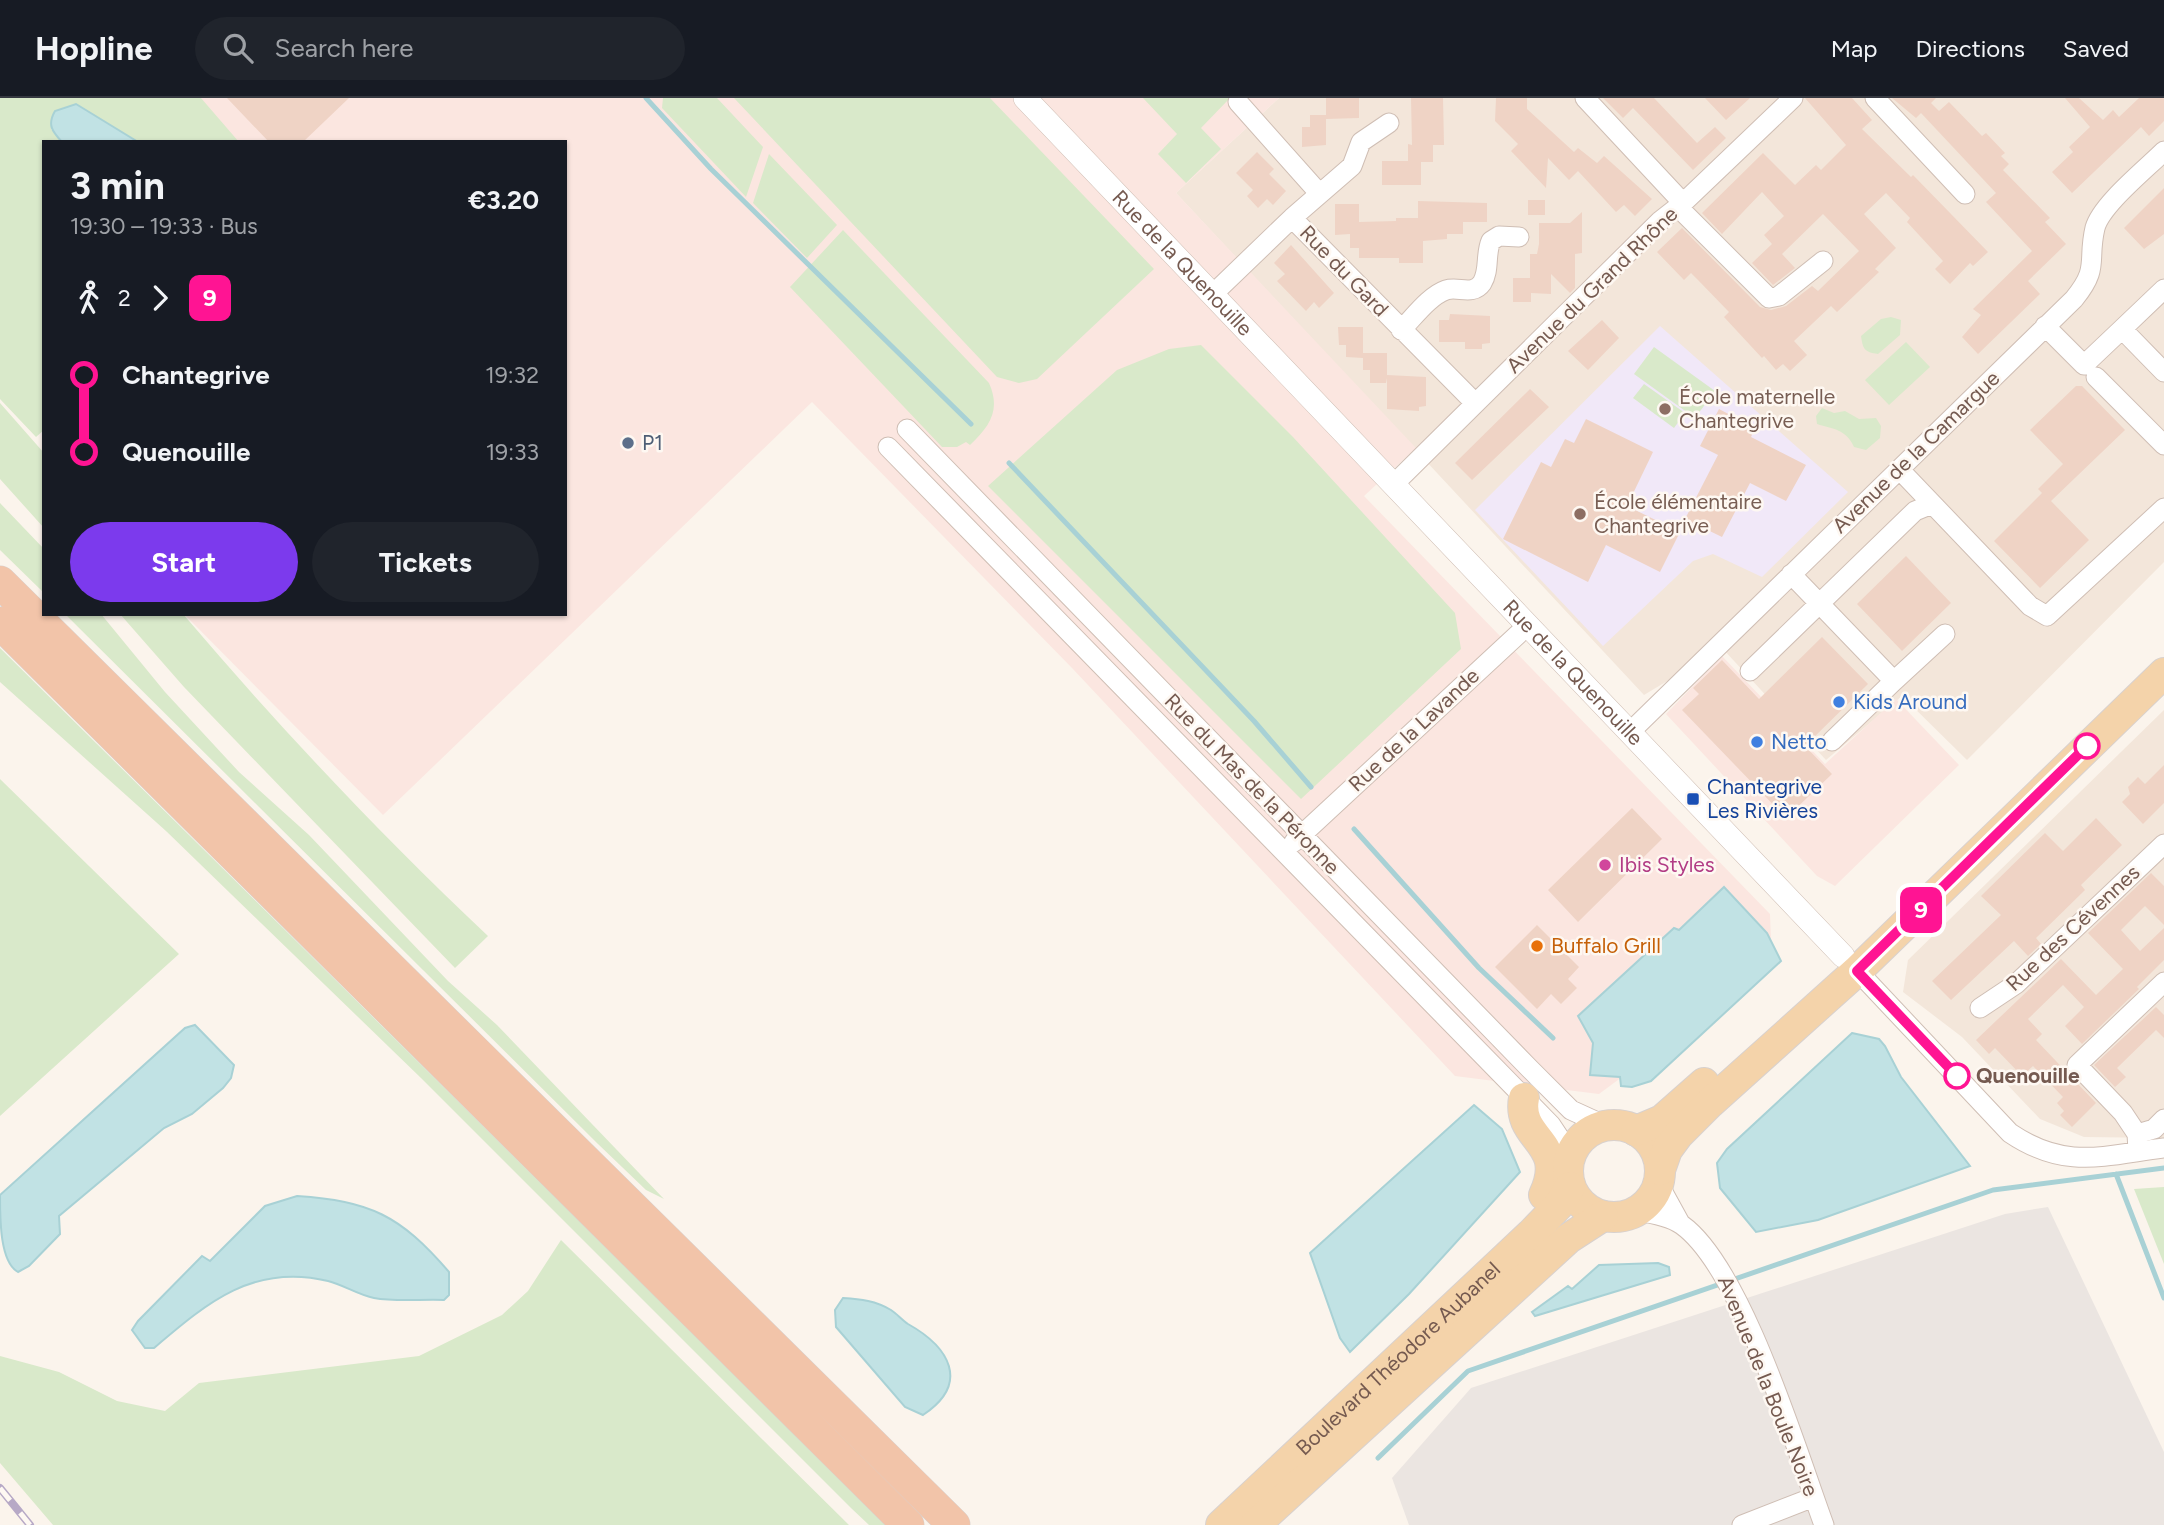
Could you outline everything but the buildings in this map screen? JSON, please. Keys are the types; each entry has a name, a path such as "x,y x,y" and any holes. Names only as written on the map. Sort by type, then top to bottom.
{"highway":[{"path":"0,582 954,1525"},
{"path":"0,623 908,1525"}],"main road":[{"path":"1659,1177 1653,1147 1636,1131 1622,1126 1606,1126 1582,1138 1570,1173 1580,1202 1604,1216 1617,1217 1637,1211 1653,1196 1659,1177 1667,1150 1678,1135 1850,964 1897,908 1997,835 2164,673"},
{"path":"1636,1131 1662,1120 1850,964"},
{"path":"1450,1310 1455,1291 1465,1273 1530,1211 1545,1194 1552,1175 1546,1148 1523,1119 1524,1098"},
{"name":"Boulevard Théodore Aubanel","path":"1221,1525 1550,1215 1570,1173"},
{"name":"Boulevard Théodore Aubanel","path":"1255,1525 1559,1246 1604,1216"}],"street":[{"name":"Rue de la Quenouille","path":"1025,98 2010,1133 2049,1155 2074,1159 2138,1143 2164,1148"},
{"path":"1585,98 1769,298 1779,296 1823,261"},
{"name":"Avenue du Grand Rhône","path":"1392,485 1660,221 1681,205 1793,98"},
{"path":"1875,98 1965,194"},
{"path":"1237,102 1264,128 1272,143 1319,193"},
{"path":"1292,218 1352,166 1361,142 1389,123"},
{"name":"Avenue de la Camargue","path":"1629,733 2090,279 2095,226 2105,210 2164,151"},
{"name":"Rue du Gard","path":"1212,295 1292,218 1475,403"},
{"path":"1401,330 1434,297 1448,289 1471,290 1478,287 1483,281 1491,240 1499,236 1519,237"},
{"path":"2045,326 2084,365 2164,289"},
{"path":"2122,330 2164,372"},
{"path":"2096,377 2164,445"},
{"name":"Rue du Mas de la Péronne","path":"907,429 1570,1110 1606,1126"},
{"name":"Rue du Mas de la Péronne","path":"888,447 1524,1098 1558,1135 1570,1173"},
{"path":"1899,469 2030,606 2047,616 2164,508"},
{"path":"1750,671 1915,510 1932,503"},
{"path":"1791,574 1894,681"},
{"name":"Rue de la Lavande","path":"1282,853 1527,626"},
{"path":"1832,741 1945,634"},
{"name":"Rue des Cévennes","path":"1980,1008 2016,984 2164,845"},
{"path":"2164,982 2077,1065 2123,1113 2138,1143 2164,1119"},
{"path":"1659,1177 1680,1223"},
{"name":"Avenue de la Boule Noire","path":"1637,1211 1680,1223 1702,1243 1716,1261 1738,1301 1824,1525"},
{"path":"1742,1525 1814,1497"}],"shaded area":[{"path":"159,98 1279,98 1176,193 1416,448 1364,496 1770,914 1772,966 1599,1094 1455,1076 1072,668 812,402 383,815 186,616 567,616 567,140 204,140"},
{"path":"1279,98 2164,98 2164,562 1967,760 1902,696 1826,760 1722,648 1644,695 1176,193"},
{"name":"École maternelle Chantegrive","path":"1660,326 1848,492 1762,577 1713,554 1693,561 1603,646 1475,510"},
{"path":"1722,656 1825,764 1896,699 1959,765 1835,886 1817,876 1666,714"},
{"path":"2164,710 2164,1138 2084,1137 2040,1119 1962,1037 1903,992 1908,960"},
{"path":"2048,1207 2164,1452 2164,1525 1409,1525 1392,1478 1471,1388 2005,1214"}],"green space":[{"path":"0,98 201,98 237,140 135,140 76,104 51,129 60,140 42,140 42,432 36,437 0,399"},
{"path":"663,98 717,98 763,147 746,197 662,108"},
{"path":"734,98 990,98 1154,269 1037,379 1019,383 997,377"},
{"path":"1143,98 1230,98 1201,128 1221,149 1186,183 1158,154 1177,134"},
{"path":"769,154 837,225 807,258 753,203"},
{"path":"843,230 989,383 994,401 992,417 970,445 966,442 957,447 942,447 790,287"},
{"path":"1891,317 1901,320 1900,335 1878,354 1867,351 1861,336 1881,319"},
{"path":"1906,342 1930,367 1889,405 1865,380"},
{"path":"1201,345 1293,437 1455,613 1461,649 1301,799 988,486 1117,370 1169,349"},
{"path":"1654,347 1715,391 1695,418 1634,374"},
{"path":"1644,384 1685,413 1674,428 1633,398"},
{"path":"0,403 42,451 42,526 0,479"},
{"path":"1822,408 1834,413 1845,411 1859,419 1876,418 1881,426 1880,438 1866,450 1854,447 1843,433 1817,424 1816,416"},
{"path":"0,503 42,547 42,591 0,550"},
{"path":"67,616 103,616 165,692 239,772 309,835 448,981 497,1025 664,1199 646,1190"},
{"path":"122,616 185,616 331,779 408,859 488,936 455,968 184,687"},
{"path":"0,648 858,1497 891,1525 869,1525 851,1508 421,1078 166,831 0,682"},
{"path":"0,779 179,954 0,1116"},
{"path":"2164,1187 2164,1264 2134,1189"},
{"path":"561,1240 849,1525 53,1525 0,1463 0,1356 59,1372 117,1401 165,1411 199,1383 419,1356 502,1315 528,1291"}],"water":[{"path":"76,104 135,140 60,140 52,128 51,120 55,111"},
{"path":"1724,887 1767,933 1781,961 1651,1081 1632,1087 1621,1086 1620,1077 1590,1075 1593,1043 1578,1016 1674,928 1679,930"},
{"path":"195,1025 234,1065 231,1078 192,1114 164,1128 59,1216 60,1234 29,1266 18,1272 12,1267 4,1250 0,1195 185,1028"},
{"path":"1852,1033 1879,1039 1901,1077 1970,1166 1818,1220 1756,1232 1720,1188 1717,1163 1727,1149"},
{"path":"1474,1105 1502,1129 1520,1172 1409,1294 1350,1352 1340,1338 1310,1253"},
{"path":"297,1196 364,1207 399,1224 449,1272 449,1295 444,1300 382,1299 362,1295 328,1281 301,1277 254,1282 213,1302 154,1348 145,1348 132,1330 202,1256 210,1261 265,1206"},
{"path":"1658,1263 1669,1267 1670,1275 1535,1316 1532,1312 1568,1286 1572,1289 1599,1265"},
{"path":"843,1298 880,1304 891,1310 934,1343 943,1354 949,1366 947,1391 938,1403 923,1415 905,1407 836,1327 835,1310"}],"waterway":[{"path":"646,98 711,169 971,424"},
{"path":"1009,463 1254,721 1311,787"},
{"path":"1354,829 1479,968 1553,1038"},
{"path":"1378,1458 1468,1371 1993,1190 2164,1168"},
{"path":"2116,1174 2164,1298"}],"railway":[{"path":"0,1488 30,1525"}],"bus line":[{"name":"9","path":"1957,1076 1857,971 2087,746"}],"place":[{"name":"École maternelle Chantegrive","path":"1665,409"},
{"name":"P1","path":"628,443"},
{"name":"École élémentaire Chantegrive","path":"1580,514"},
{"name":"Kids Around","path":"1839,702"},
{"name":"Netto","path":"1757,742"},
{"name":"Chantegrive Les Rivières","path":"1693,799"},
{"name":"Ibis Styles","path":"1605,865"},
{"name":"Buffalo Grill","path":"1537,946"},
{"name":"Quenouille","path":"1957,1076"}]}
